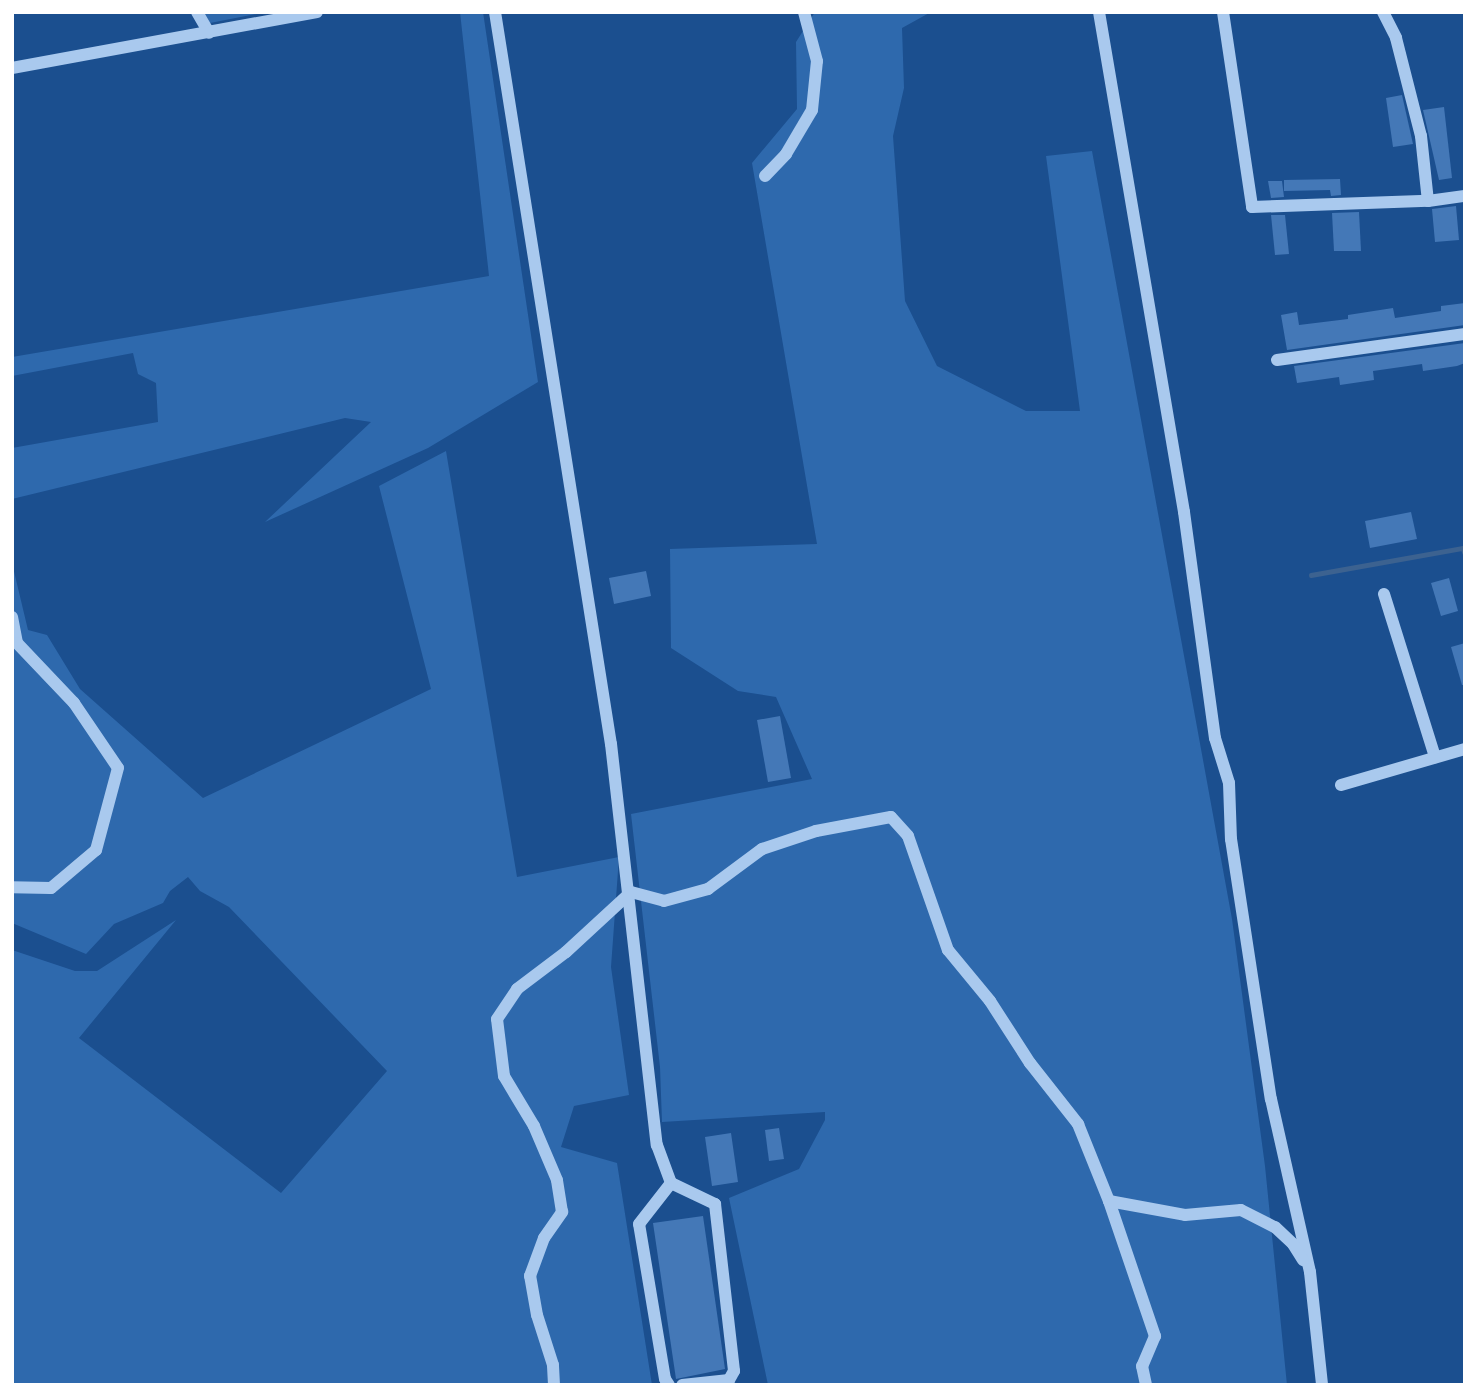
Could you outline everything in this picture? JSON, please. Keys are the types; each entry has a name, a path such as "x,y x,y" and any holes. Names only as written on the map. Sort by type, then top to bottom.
{"street":[{"path":"197,12 209,33"},
{"path":"12,68 317,12"},
{"path":"495,12 609,730 631,892 657,1146 671,1183 715,1204 734,1371 729,1380 682,1385"},
{"path":"765,176 786,154 812,110 817,61 804,12"},
{"path":"1099,12 1184,512 1215,738 1229,783 1231,839 1271,1099 1310,1272 1322,1385"},
{"path":"1223,12 1252,207 1427,201 1465,196"},
{"path":"1383,12 1396,38 1421,136 1427,201"},
{"path":"1277,360 1465,334"},
{"path":"1384,594 1435,758"},
{"path":"12,617 17,643 74,703 118,768 96,849 51,888 12,887"},
{"path":"1341,785 1465,749"},
{"path":"631,892 664,901 708,889 762,849 816,831 891,817 908,836 948,950 990,1001 1030,1063 1077,1124 1109,1201 1155,1336 1142,1366 1146,1385"},
{"path":"554,1385 553,1365 537,1315 530,1276 544,1238 562,1212 557,1181 534,1126 504,1076 497,1019 517,989 566,952 631,892"},
{"path":"669,1385 665,1379 639,1224 671,1183"},
{"path":"1109,1201 1185,1214 1241,1210 1275,1227 1293,1244 1310,1272"}],"shaded area":[{"path":"204,12 267,12 210,23"},
{"path":"460,12 483,12 538,382 428,448 265,522 371,422 345,418 12,499 12,448 158,422 156,383 138,374 133,353 12,376 12,357 489,276"},
{"path":"815,12 931,12 902,28 904,88 893,136 905,301 937,366 1026,411 1080,411 1046,156 1092,151 1232,919 1265,1166 1287,1385 768,1385 729,1198 799,1169 825,1120 825,1112 662,1122 660,1067 631,814 812,779 776,697 738,691 671,648 670,549 817,544 752,163 797,109 796,42"},
{"path":"446,451 517,877 619,857 611,967 629,1095 574,1106 561,1147 617,1163 652,1385 12,1385 12,950 75,971 97,971 176,920 79,1038 281,1193 387,1071 229,907 200,891 188,877 170,891 163,903 114,924 86,954 12,923 12,563 28,630 47,635 80,689 203,798 431,689 379,486"}],"building":[{"path":"1402,95 1413,144 1393,147 1386,98"},
{"path":"1444,107 1452,178 1439,180 1423,110"},
{"path":"1340,179 1341,195 1331,196 1330,190 1284,191 1284,180"},
{"path":"1268,181 1282,181 1284,197 1271,198"},
{"path":"1456,206 1459,240 1435,242 1432,209"},
{"path":"1359,212 1361,251 1334,251 1332,213"},
{"path":"1271,215 1285,215 1289,254 1275,255"},
{"path":"1465,303 1465,325 1287,350 1281,315 1297,312 1299,325 1348,319 1348,315 1393,308 1395,318 1441,311 1441,306"},
{"path":"1465,343 1465,363 1457,366 1423,371 1422,364 1373,371 1374,380 1340,385 1339,377 1297,383 1294,366"},
{"path":"1411,512 1417,539 1370,548 1365,521"},
{"path":"646,571 651,596 614,604 609,578"},
{"path":"1449,578 1458,611 1441,616 1431,583"},
{"path":"1465,643 1465,685 1462,685 1451,647"},
{"path":"780,716 791,778 768,782 757,720"},
{"path":"779,1128 784,1159 769,1161 765,1130"},
{"path":"731,1133 738,1182 712,1186 705,1137"},
{"path":"703,1216 725,1369 676,1379 653,1223"}],"waterway":[{"path":"1311,575 1463,548 1465,553"}]}
